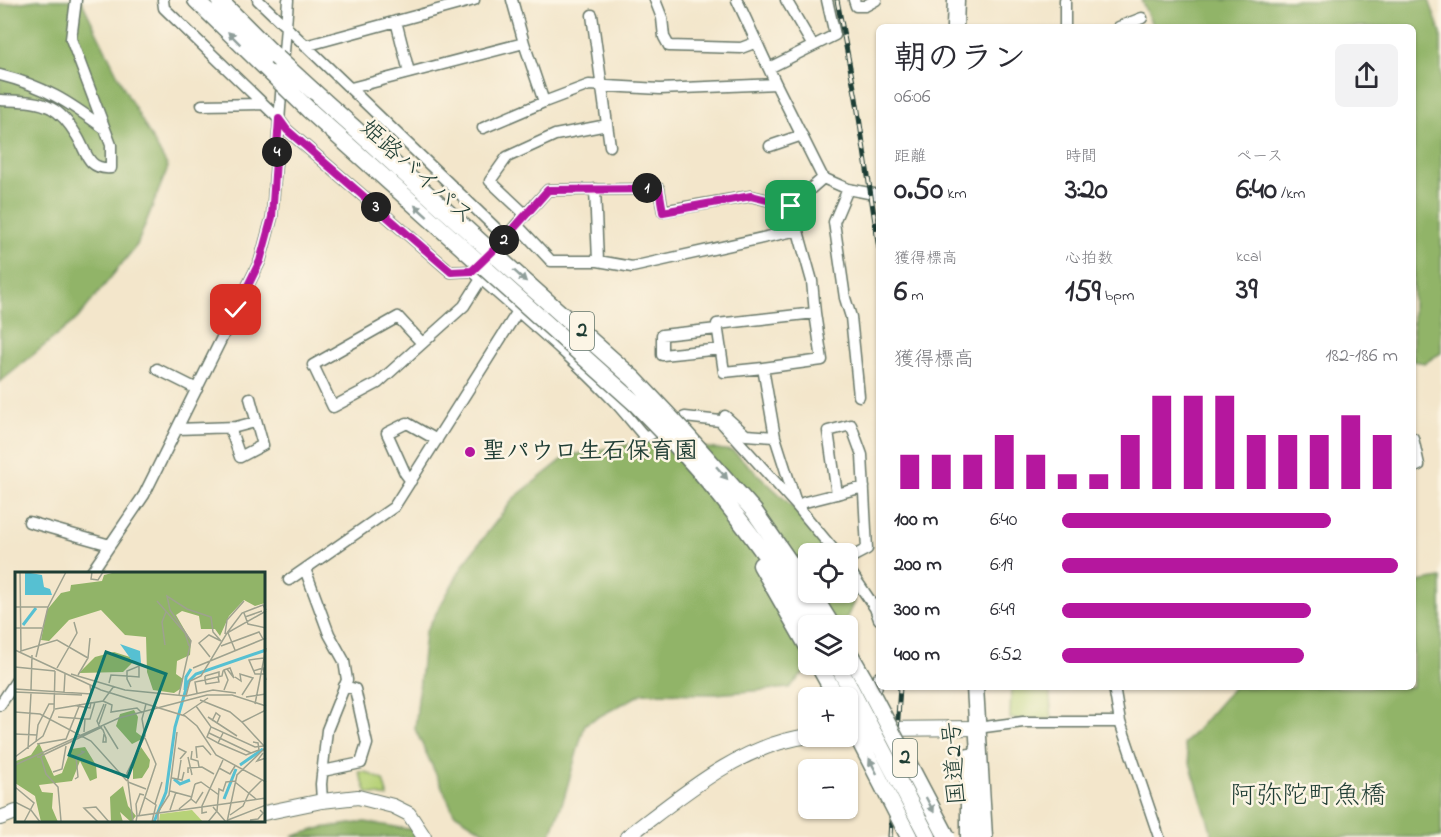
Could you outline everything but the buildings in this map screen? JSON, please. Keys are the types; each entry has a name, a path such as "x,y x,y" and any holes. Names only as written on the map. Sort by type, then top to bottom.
{"highway":[{"name":"姫路バイパス","path":"196,0 309,110 471,244"},
{"name":"姫路バイパス","path":"219,0 629,397 677,435 754,511 798,575"},
{"path":"955,24 956,0"},
{"name":"姫路バイパス","path":"677,435 687,456 750,535 807,615"},
{"path":"687,456 768,576 798,629"},
{"path":"835,675 853,687"},
{"path":"969,690 973,728 969,837"},
{"name":"国道2号","path":"975,690 973,728 984,837"},
{"name":"2","path":"858,695 947,837"},
{"name":"2","path":"858,697 928,837"},
{"path":"858,739 909,837"}],"main road":[{"path":"858,731 897,727 973,728"},
{"path":"627,837 694,786 742,758 775,744 798,739"},
{"path":"266,813 322,801 358,797 393,806 409,814 424,837"},
{"path":"0,818 15,813"}],"street":[{"path":"0,100 50,107 59,114 76,135 89,160 102,169 111,168 111,145 71,39 76,0"},
{"path":"163,0 164,8 279,119 287,130 451,272 476,275 518,311 613,400 645,437 685,417 720,421 828,543"},
{"path":"258,0 506,238"},
{"path":"92,572 144,495 260,261 272,217 288,0"},
{"path":"306,46 474,0"},
{"path":"512,0 544,102"},
{"path":"655,0 662,18 664,37 669,46 741,48 757,42"},
{"path":"737,0 823,178 848,189 876,194"},
{"path":"786,0 813,46"},
{"path":"769,68 835,35 827,0"},
{"path":"854,0 856,6 865,6 876,0"},
{"path":"1065,0 1065,24"},
{"path":"592,15 610,146"},
{"path":"1129,24 1142,18"},
{"path":"396,21 409,72"},
{"path":"351,88 524,43"},
{"path":"0,75 28,82 72,104 105,129"},
{"path":"483,128 589,85 660,89 776,84"},
{"path":"202,105 263,104"},
{"path":"526,215 490,181 507,157 555,135 607,125"},
{"path":"770,146 801,135"},
{"path":"791,206 823,178"},
{"path":"595,189 598,261"},
{"path":"422,343 398,317 313,365 333,407 378,383 464,306 476,275 548,190 659,189 663,212 751,196 791,206"},
{"path":"848,189 834,222 862,392"},
{"path":"791,206 812,281 822,360 724,372 717,324 815,313"},
{"path":"517,225 551,261 598,261 632,267 798,231"},
{"path":"289,580 394,507 518,311"},
{"path":"717,329 662,335 662,355 721,349"},
{"path":"763,368 775,437 797,506"},
{"path":"157,369 197,389"},
{"path":"230,428 240,457 263,445 250,398"},
{"path":"725,416 746,435 775,437"},
{"path":"177,429 230,428 255,422"},
{"path":"411,482 387,433 407,423 437,440"},
{"path":"837,494 828,431 850,425 862,455 864,487 867,549 858,554"},
{"path":"1416,452 1419,465 1416,466"},
{"path":"797,506 864,487"},
{"path":"29,522 110,545"},
{"path":"305,569 329,634 344,661 346,680 327,730 322,801"},
{"path":"858,583 876,611"},
{"path":"0,705 15,682"},
{"path":"323,771 361,763 367,744 355,689 344,686"},
{"path":"858,687 876,689 858,709"},
{"path":"1115,690 1120,722 1160,837"},
{"path":"973,728 1023,722 1120,722"}],"green space":[{"path":"38,0 81,0 128,96 168,167 137,245 78,318 0,382 0,5"},
{"path":"1141,0 1429,0 1441,34 1441,353 1425,363 1416,362 1416,24 1152,24"},
{"path":"648,441 733,451 809,522 821,543 798,543 798,603 853,603 848,615 798,615 798,675 802,675 789,688 715,694 643,693 585,724 564,798 550,837 493,837 454,813 415,729 425,633 465,562 514,498 567,456"},
{"path":"1441,578 1441,837 1213,837 1184,744 1231,690 1416,690 1416,582"},
{"path":"1011,690 1049,690 1052,719 1010,719"},
{"path":"359,772 366,772 383,780 388,797 367,793"},
{"path":"365,822 414,830 415,837 291,837 321,828"}],"railway":[{"path":"837,0 856,98 876,228"},
{"path":"890,837 900,690"}],"place":[{"name":"聖パウロ生石保育園","path":"470,452"}],"district":[{"name":"阿弥陀町魚橋","path":"1308,797"}],"route":[{"path":"236,310 260,261 272,217 279,119 287,130 451,272 472,271 500,244 548,190 659,189 663,212 751,196 791,206"}]}
